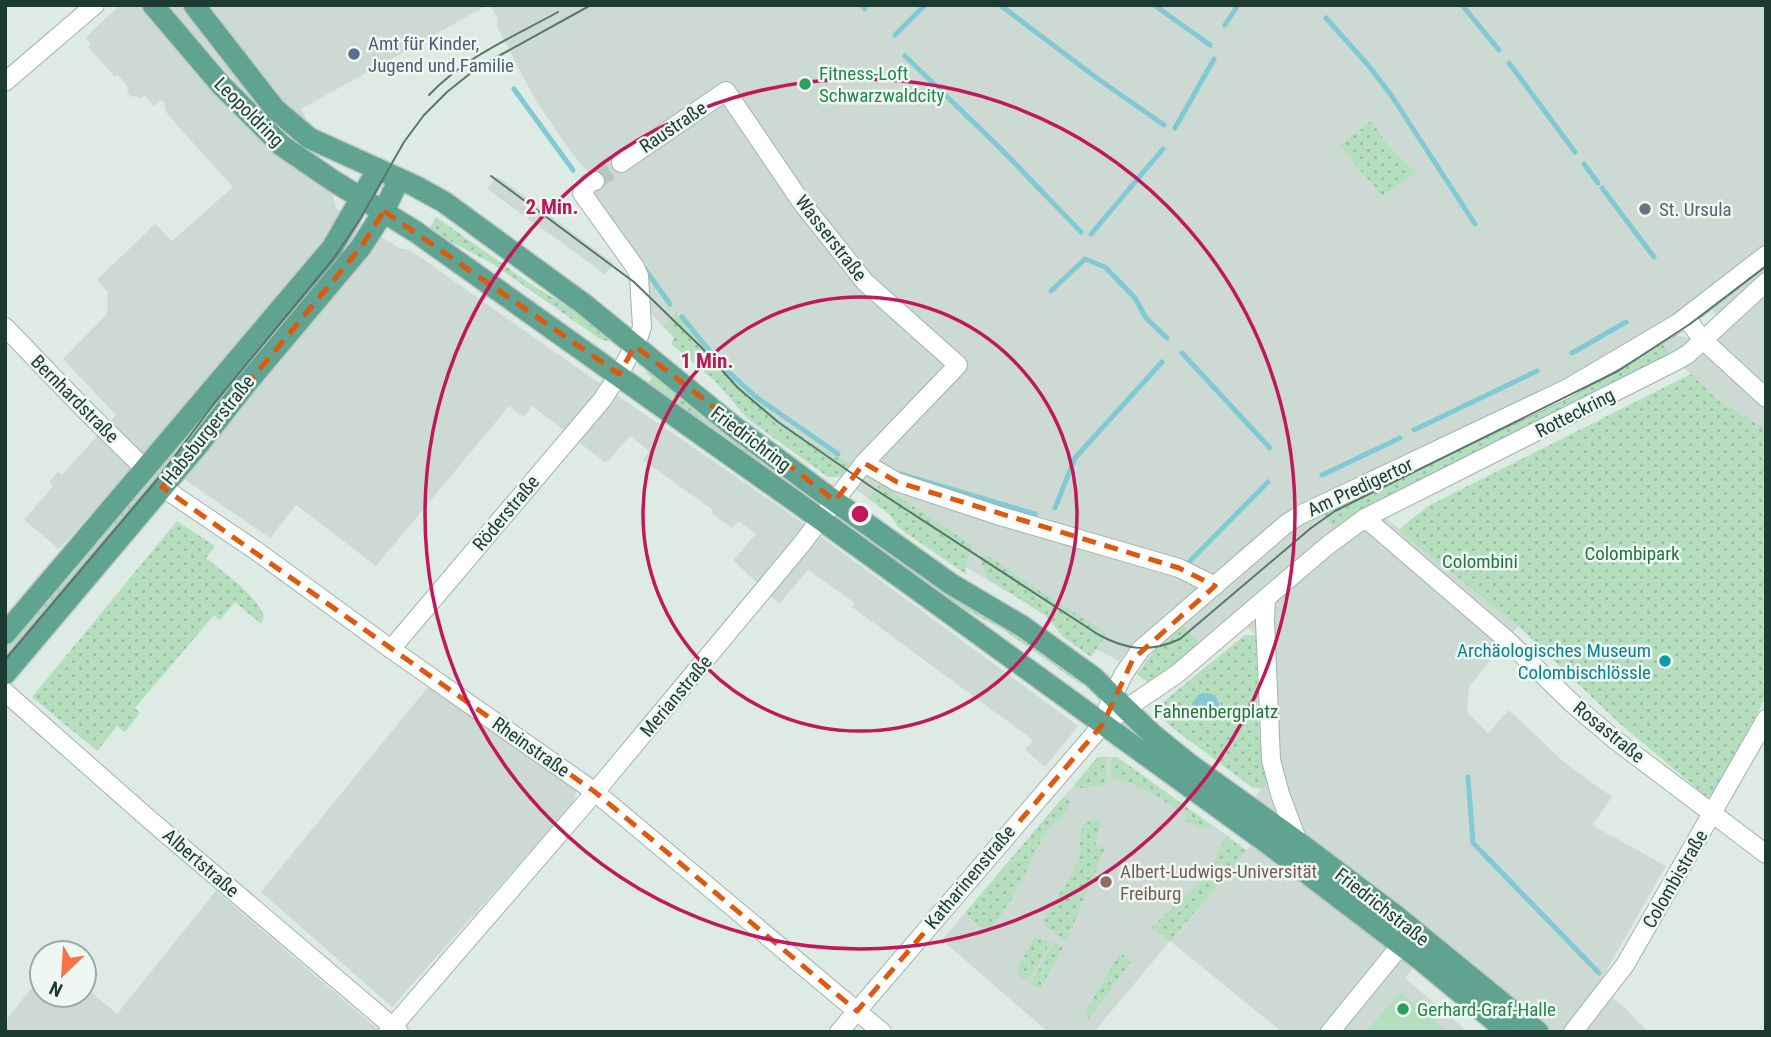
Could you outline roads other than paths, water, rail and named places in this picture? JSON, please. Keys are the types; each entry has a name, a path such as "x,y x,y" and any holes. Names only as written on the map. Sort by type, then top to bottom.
{"main road":[{"name":"Leopoldring","path":"153,5 221,85 272,138 363,198"},
{"name":"Leopoldring","path":"194,5 285,120 309,138 378,169"},
{"name":"Habsburgerstraße","path":"5,634 332,247 378,169"},
{"name":"Friedrichring","path":"378,169 444,202 585,305 733,426 951,584 1055,648 1094,677 1119,701"},
{"name":"Habsburgerstraße","path":"5,674 361,247 400,179"},
{"name":"Friedrichring","path":"363,198 619,374 1103,724"},
{"name":"Friedrichstraße","path":"1119,701 1189,764 1407,925 1538,1032"},
{"name":"Friedrichstraße","path":"1103,724 1266,842 1401,945 1508,1032"}],"street":[{"path":"5,82 95,5"},
{"name":"Raustraße","path":"621,163 726,91"},
{"name":"Wasserstraße","path":"726,91 802,203 865,282 958,365"},
{"path":"596,181 589,183 582,193 639,276 642,327 619,374"},
{"name":"Rotteckring","path":"1421,458 1568,387 1686,318 1766,255"},
{"name":"Rotteckring","path":"1365,518 1676,362 1766,282"},
{"path":"1686,318 1703,340 1766,398"},
{"name":"Bernhardstraße","path":"5,327 145,469"},
{"name":"Merianstraße","path":"393,1030 596,792 821,520 864,463 958,365"},
{"name":"Röderstraße","path":"391,649 594,409 619,374"},
{"name":"Am Predigertor","path":"1215,586 1300,515 1421,458"},
{"path":"864,463 897,482 1000,516 1130,553 1197,575 1215,586 1141,649 1133,659 1119,701 1103,724"},
{"name":"Rheinstraße","path":"162,487 596,792 881,1032"},
{"path":"1119,701 1177,674 1327,546 1365,518"},
{"name":"Rosastraße","path":"1365,518 1507,640 1574,705 1766,854"},
{"path":"1266,598 1270,760 1298,842"},
{"name":"Albertstraße","path":"5,692 393,1030"},
{"name":"Colombistraße","path":"1573,1032 1625,965 1766,719"},
{"name":"Katharinenstraße","path":"839,1032 1103,724"},
{"path":"1330,1032 1401,945"}],"water":[{"path":"1206,693 1215,697 1219,706 1215,715 1206,719 1197,715 1193,706 1197,697"}],"waterway":[{"path":"862,5 865,9"},
{"path":"895,35 925,5"},
{"path":"1000,5 1164,125"},
{"path":"1154,5 1210,45"},
{"path":"1225,25 1238,5"},
{"path":"1462,5 1499,50"},
{"path":"1326,18 1391,95 1475,224"},
{"path":"905,56 999,147 1081,232"},
{"path":"1175,128 1214,59"},
{"path":"1509,63 1575,152"},
{"path":"514,89 573,170"},
{"path":"1091,234 1163,149"},
{"path":"1584,164 1598,183"},
{"path":"1602,188 1654,257"},
{"path":"1051,291 1085,259 1105,267 1135,298 1146,318 1167,338"},
{"path":"642,265 670,304"},
{"path":"682,317 722,366 756,397 838,454"},
{"path":"1572,353 1626,322"},
{"path":"1182,353 1270,448"},
{"path":"1055,508 1075,458 1162,362"},
{"path":"1414,430 1537,371"},
{"path":"1322,475 1400,438"},
{"path":"900,474 1035,514"},
{"path":"1190,561 1268,482"},
{"path":"1468,777 1473,843 1599,973"}],"tunnel":[{"path":"595,181 621,163"}],"tram line":[{"path":"5,660 156,481 213,405 333,259 359,221 404,142 424,115 477,68 591,5"},
{"path":"429,95 474,58 558,12"},
{"path":"491,176 634,282 701,347 738,388 778,422 870,486 1099,635 1119,644 1139,648 1159,646 1180,639 1311,528 1335,511 1618,371 1690,324 1766,266"}],"place":[{"name":"Amt für Kinder, Jugend und Familie","path":"354,54"},
{"name":"Fitness-Loft Schwarzwaldcity","path":"805,84"},
{"name":"St. Ursula","path":"1645,209"},
{"name":"Archäologisches Museum Colombischlössle","path":"1665,661"},
{"name":"Albert-Ludwigs-Universität Freiburg","path":"1106,882"},
{"name":"Gerhard-Graf-Halle","path":"1403,1009"}],"park label":[{"name":"Colombipark","path":"1632,553"},
{"name":"Colombini","path":"1480,561"},
{"name":"Fahnenbergplatz","path":"1216,711"}]}
